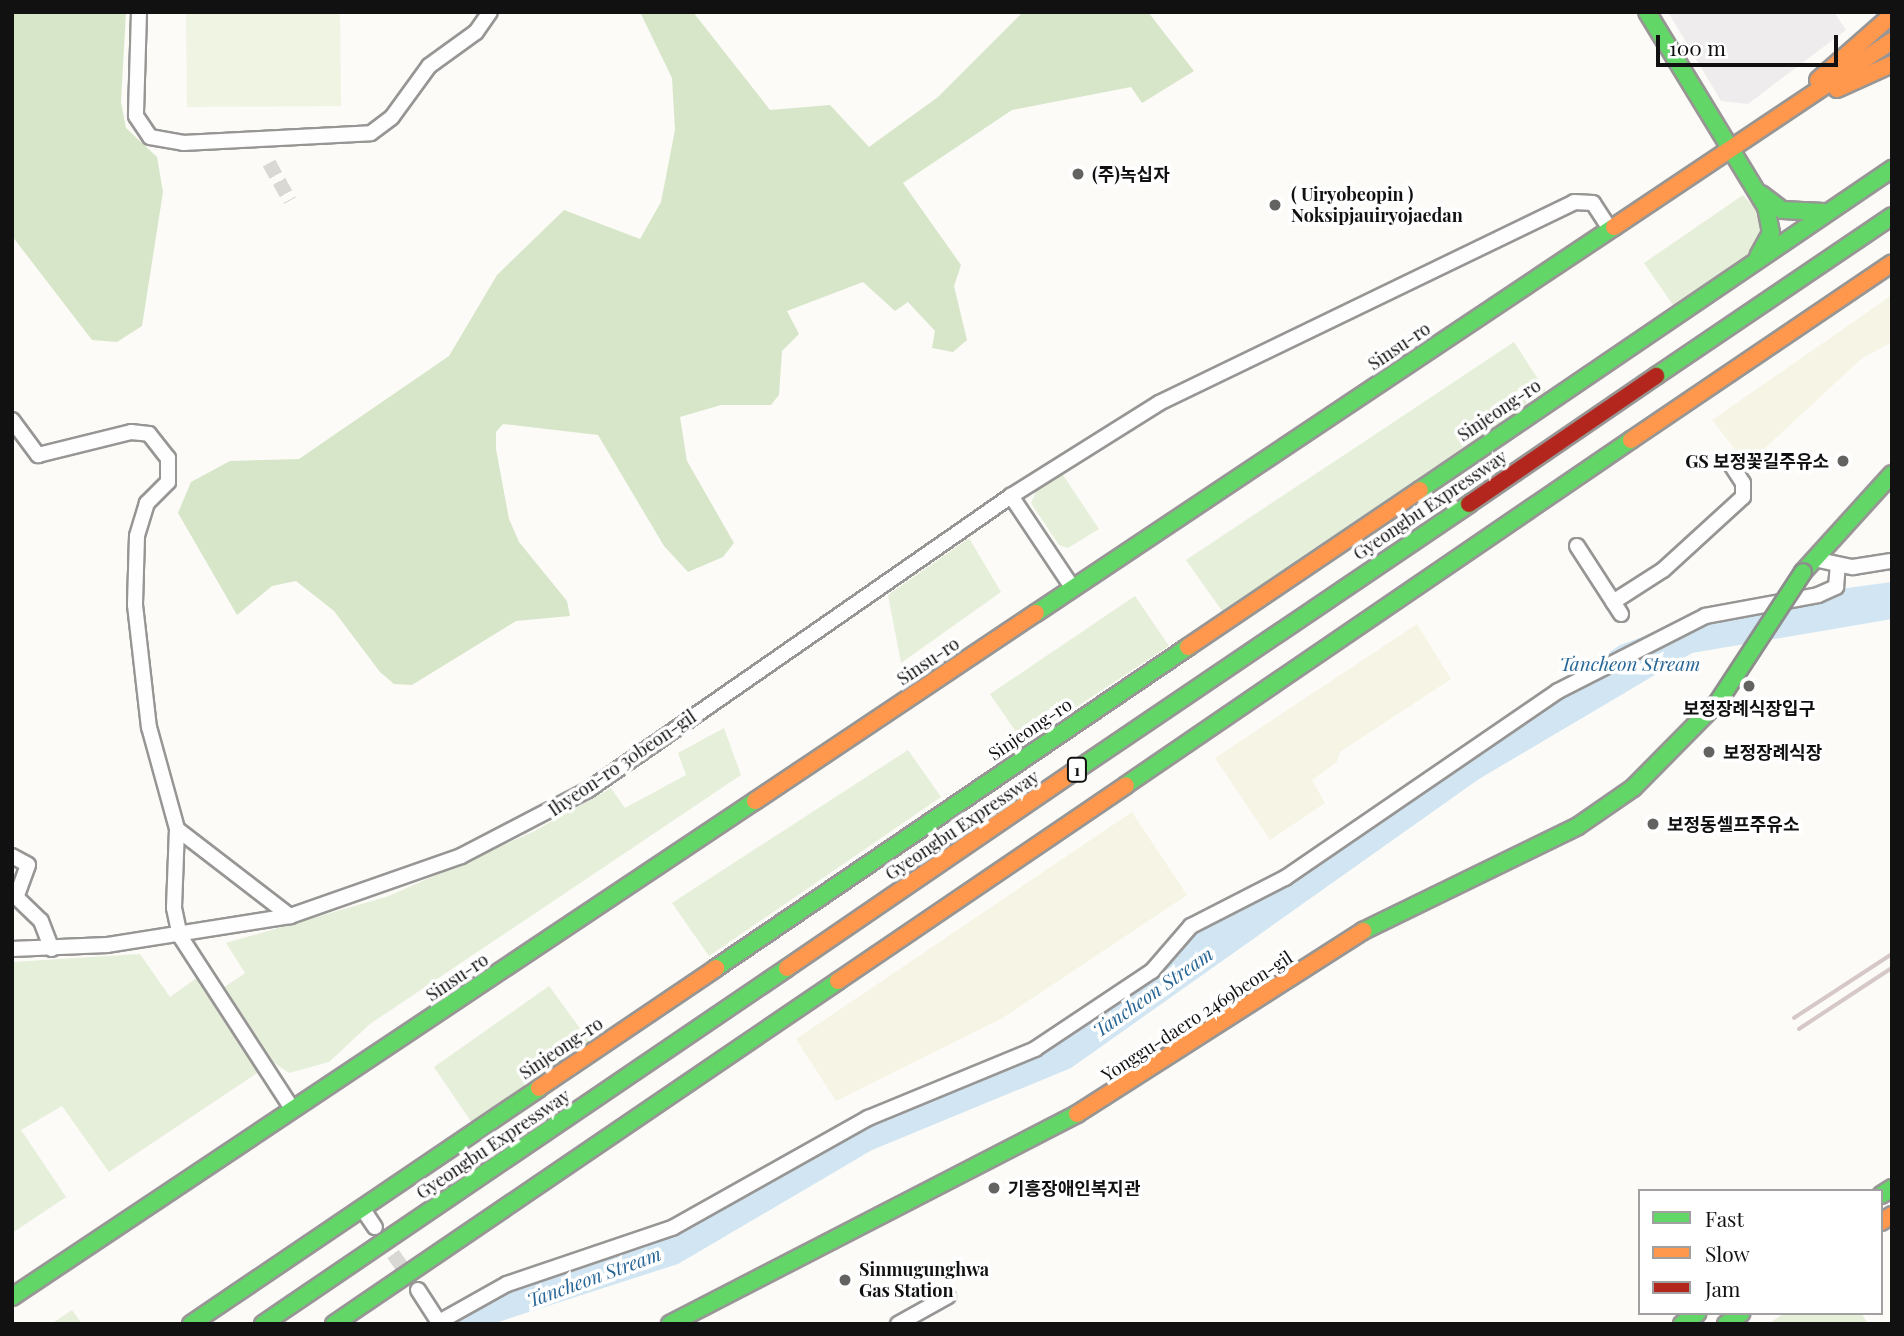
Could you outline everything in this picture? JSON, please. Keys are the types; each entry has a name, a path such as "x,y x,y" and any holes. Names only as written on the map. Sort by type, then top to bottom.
{"main road":[{"path":"1647,12 1756,189 1771,221 1757,258"},
{"path":"1793,107 1854,42 1892,15"},
{"name":"Sinsu-ro","path":"12,1297 1892,41"},
{"path":"1793,107 1885,68"},
{"name":"Sinjeong-ro","path":"191,1324 1826,211 1892,169"},
{"path":"1756,189 1782,209 1808,215 1826,211"},
{"name":"Gyeongbu Expressway","path":"263,1324 1892,216"},
{"name":"1","path":"334,1324 1892,263"},
{"path":"1814,559 1892,474"},
{"name":"Yonggu-daero 2469beon-gil","path":"670,1324 1035,1141 1363,931 1578,826 1633,788 1718,702 1814,559"}],"street":[{"path":"139,12 136,116 150,137 183,143 371,133 392,117 429,66 476,32 490,12"},
{"name":"Ihyeon-ro 30beon-gil","path":"12,949 52,950 180,936 290,916 404,880 561,806 947,539 1159,403 1574,202 1593,203 1610,229"},
{"path":"12,420 38,455 131,432 149,434 168,458 168,482 147,503 137,536 135,605 149,727 177,829 174,908 180,936 293,1110"},
{"path":"1577,546 1617,608 1743,498 1743,483 1730,463"},
{"path":"1011,496 1072,587"},
{"path":"1814,559 1838,566 1892,561"},
{"path":"418,1290 439,1323 506,1284 674,1227 868,1118 1035,1049 1152,971 1191,926 1285,878 1558,691 1705,616 1818,595 1836,587 1838,566"},
{"path":"177,829 290,916"},
{"path":"12,856 28,865 15,894 41,921 52,950"},
{"path":"362,1208 375,1227"},
{"path":"898,1324 948,1296"}],"shaded area":[{"path":"1668,12 1834,12 1846,30 1748,104 1721,101"}],"green space":[{"path":"12,12 126,12 121,102 126,128 157,157 163,192 142,326 117,342 92,340 12,236"},
{"path":"186,12 340,12 341,106 187,107"},
{"path":"640,12 693,12 770,110 830,105 869,147 938,97 1023,12 1148,12 1194,71 1142,103 1131,87 1012,110 903,183 961,265 954,286 967,340 953,352 932,348 935,331 908,302 895,311 863,282 787,311 799,334 782,351 779,395 771,405 721,405 680,417 687,461 734,543 723,557 688,572 664,546 598,435 503,424 496,432 496,449 509,519 519,542 567,601 570,616 516,621 412,685 394,684 380,672 334,611 296,581 272,586 237,615 178,513 191,482 230,461 299,459 449,356 497,275 564,210 640,239 661,202 675,130 672,78"},
{"path":"1743,195 1766,220 1765,243 1675,308 1644,263"},
{"path":"1892,295 1892,342 1861,359 1747,465 1712,420"},
{"path":"1514,342 1547,393 1222,611 1186,560"},
{"path":"1061,472 1099,529 1068,548 1059,545 1031,503 1039,485"},
{"path":"969,538 1001,592 901,663 888,595"},
{"path":"1135,596 1169,646 1023,742 990,694"},
{"path":"1417,624 1451,679 1340,752 1337,762 1312,780 1325,803 1270,840 1215,758"},
{"path":"724,728 741,775 370,1024 329,1062 289,1073 273,1062 223,988 245,973 226,943 389,896 533,832 611,788 625,808 686,775 678,753"},
{"path":"908,750 941,797 709,956 672,903"},
{"path":"1132,812 1187,895 1001,1019 836,1101 796,1039"},
{"path":"140,954 170,997 198,977 260,1071 109,1172 62,1106 21,1130 66,1197 12,1233 12,962"},
{"path":"549,986 590,1042 472,1123 434,1067"},
{"path":"72,1310 82,1324 51,1324"},
{"path":"1782,1315 1862,1315 1868,1324 1768,1324"}],"water":[{"name":"Tancheon Stream","path":"1892,582 1892,619 1692,653 1479,779 1071,1068 872,1150 678,1264 492,1324 440,1324 471,1301 646,1247 800,1151 1087,1019 1182,944 1620,645 1739,602"}],"tunnel":[{"path":"269,163 290,201"},
{"path":"381,1237 410,1278"}],"railway":[{"path":"1794,1018 1892,954"},
{"path":"1799,1029 1892,968"}],"traffic: fast":[{"path":"1647,12 1766,207 1771,233 1758,256"},
{"path":"1420,490 1892,169"},
{"path":"1761,194 1782,210 1824,212"},
{"path":"1656,376 1892,216"},
{"path":"1036,613 1614,227"},
{"path":"1126,785 1631,440"},
{"path":"1803,572 1892,474"},
{"path":"1075,771 1469,504"},
{"path":"1718,702 1803,572"},
{"path":"716,968 1188,647"},
{"path":"1363,931 1578,826 1633,788 1718,702"},
{"path":"12,1297 755,801"},
{"path":"263,1324 787,968"},
{"path":"334,1324 838,981"},
{"path":"191,1324 539,1088"},
{"path":"670,1324 1077,1114"},
{"path":"1883,1194 1892,1188"},
{"path":"1682,1324 1695,1315"},
{"path":"1726,1324 1739,1315"}],"traffic: slow":[{"path":"1818,80 1892,15"},
{"path":"1614,227 1892,41"},
{"path":"1837,89 1892,64"},
{"path":"1631,440 1892,263"},
{"path":"1188,647 1420,490"},
{"path":"755,801 1036,613"},
{"path":"787,968 1075,771"},
{"path":"838,981 1126,785"},
{"path":"1077,1114 1363,931"},
{"path":"539,1088 716,968"},
{"path":"1883,1221 1892,1215"}],"traffic: jam":[{"path":"1469,504 1656,376"}],"place":[{"name":"(주)녹십자","path":"1078,174"},
{"name":"( Uiryobeopin ) Noksipjauiryojaedan","path":"1275,205"},
{"name":"GS 보정꽃길주유소","path":"1843,461"},
{"name":"보정장례식장입구","path":"1749,686"},
{"name":"보정장례식장","path":"1709,752"},
{"name":"보정동셀프주유소","path":"1653,824"},
{"name":"기흥장애인복지관","path":"994,1188"},
{"name":"Sinmugunghwa Gas Station","path":"845,1280"}]}
